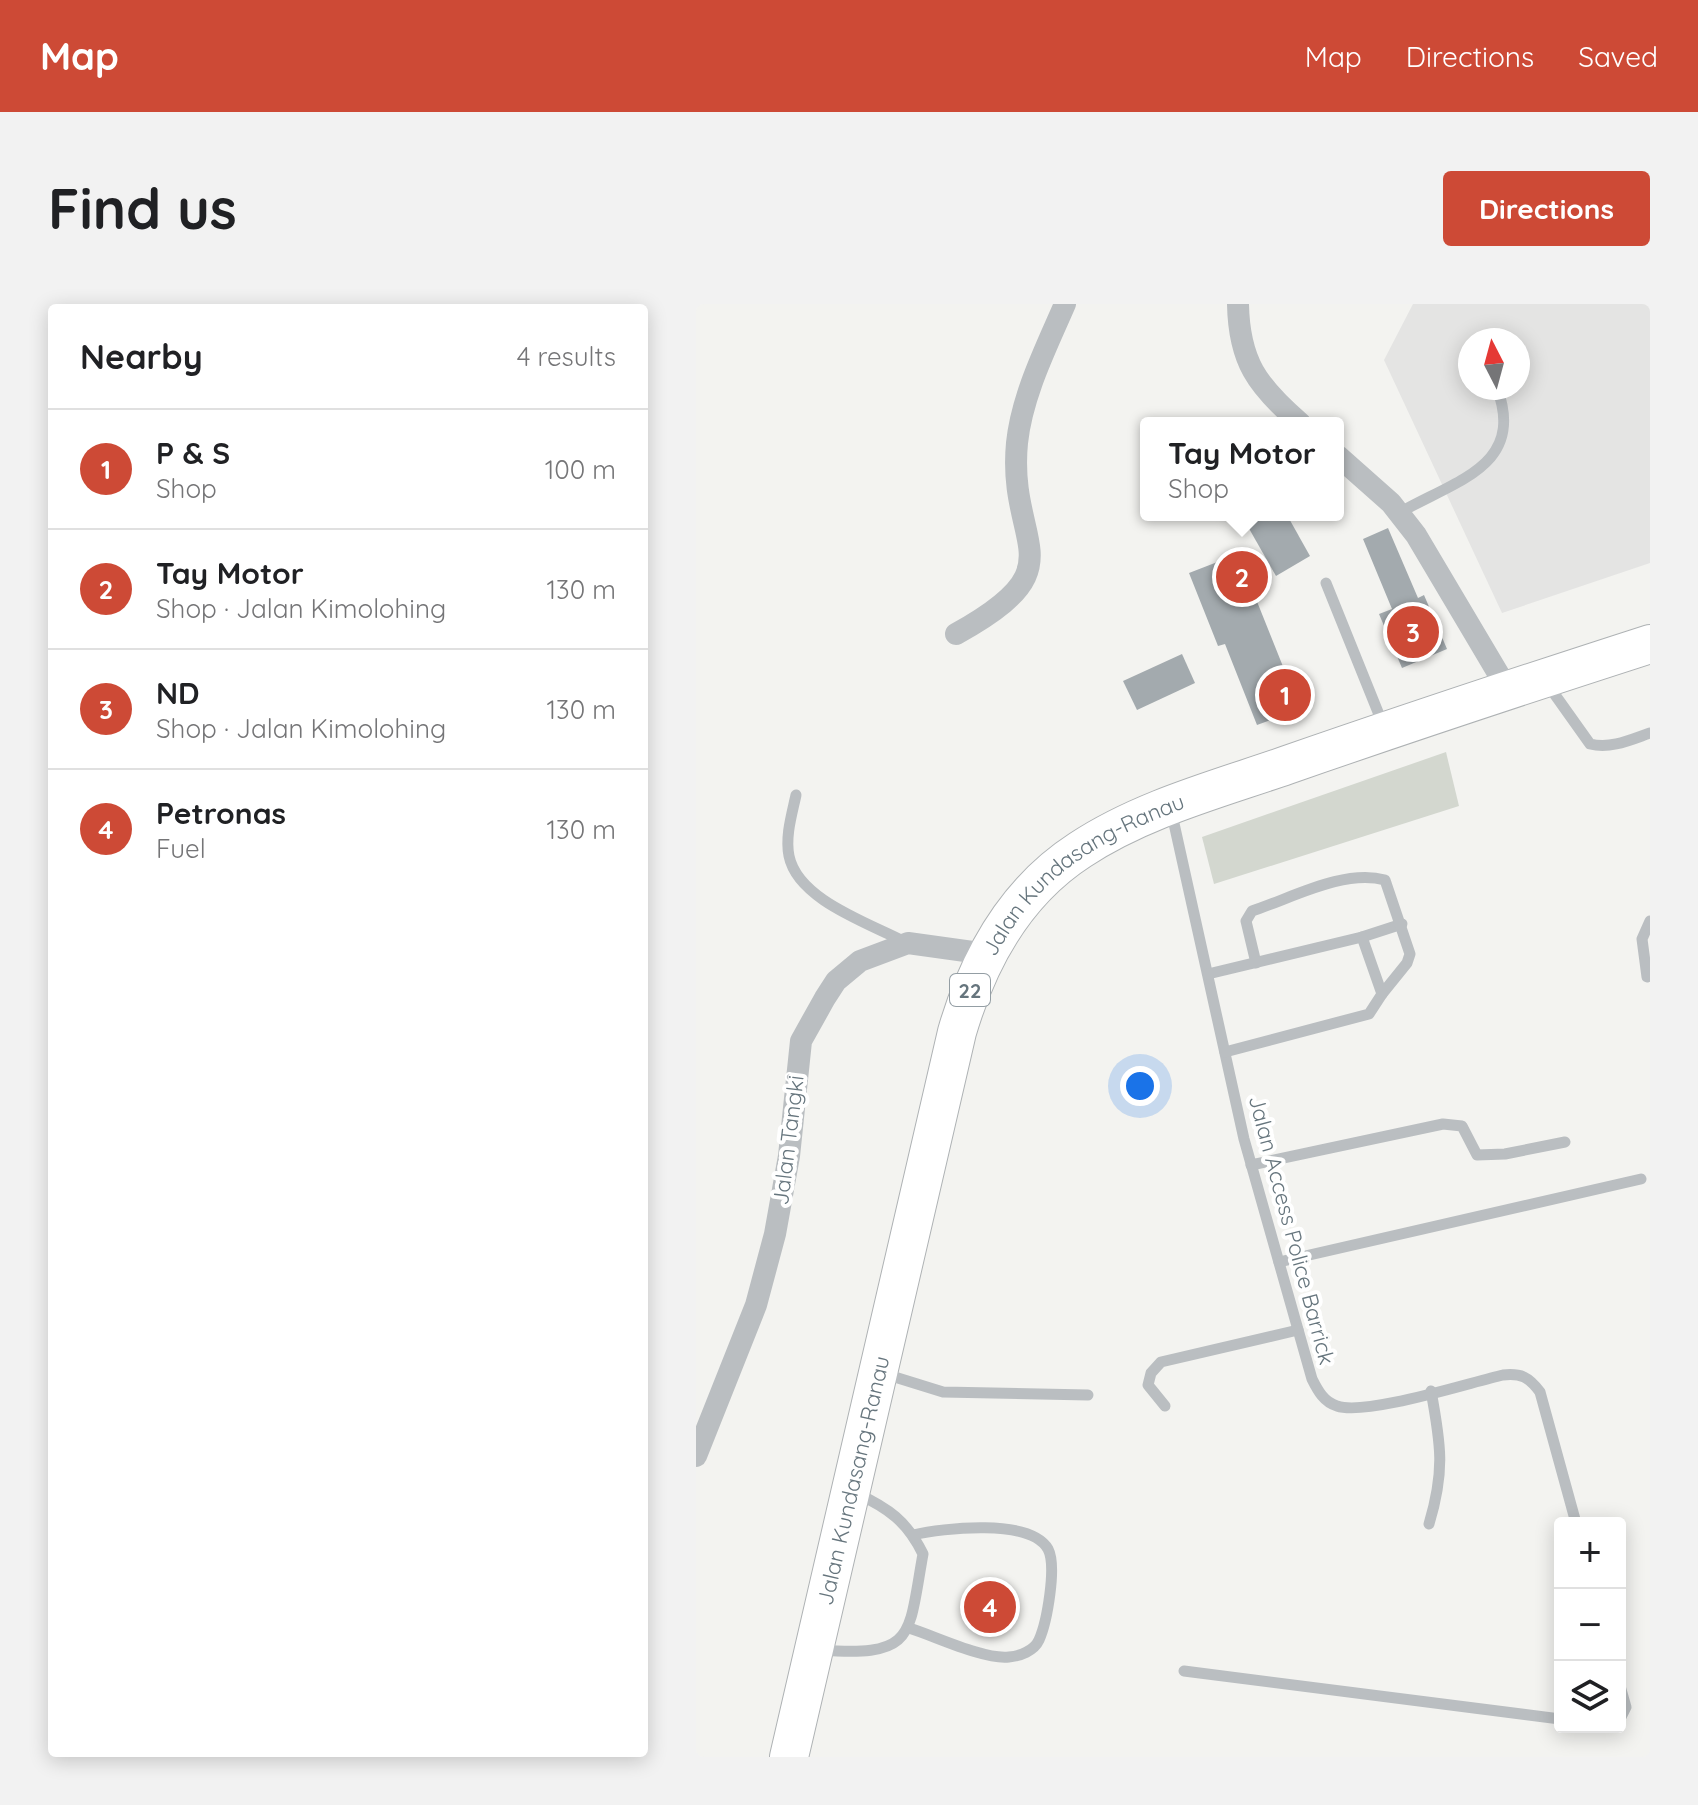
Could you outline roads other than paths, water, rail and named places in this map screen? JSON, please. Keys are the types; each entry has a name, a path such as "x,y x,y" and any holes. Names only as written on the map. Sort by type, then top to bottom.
{"highway":[{"name":"Jalan Kundasang-Ranau","path":"789,1757 881,1372 957,1032 976,973 1009,917 1061,865 1090,844 1170,805 1650,644"}],"street":[{"path":"956,634 998,608 1022,586 1029,572 1030,542 1017,476 1017,441 1027,399 1065,304"},
{"path":"1238,304 1242,351 1251,371 1294,417"},
{"path":"1344,462 1399,513 1416,535 1508,690"},
{"name":"Jalan Tangki","path":"696,1456 756,1305 775,1234 789,1156 801,1041 836,981 860,961 908,943 987,954"}],"lane":[{"path":"1399,513 1493,456 1506,428 1506,412 1502,400"},
{"path":"1326,583 1386,731"},
{"path":"1544,679 1590,744 1601,747 1650,733"},
{"path":"796,795 789,854 799,879 821,899 908,943"},
{"name":"Jalan Access Police Barrick","path":"1170,805 1251,1165 1312,1379 1320,1395 1333,1405 1367,1408 1519,1373 1531,1379 1540,1392 1574,1517"},
{"path":"1225,1052 1369,1014 1407,963 1410,954 1385,880 1351,878 1252,911 1246,921 1256,963"},
{"path":"1649,981 1642,939 1650,921"},
{"path":"1208,974 1362,937 1402,924"},
{"path":"1362,937 1382,994"},
{"path":"1251,1165 1443,1124 1462,1126 1477,1155 1505,1154 1565,1142"},
{"path":"1279,1262 1641,1179"},
{"path":"1165,1406 1148,1385 1151,1373 1161,1362 1175,1355 1298,1330"},
{"path":"881,1372 943,1392 1088,1395"},
{"path":"1429,1524 1441,1486 1439,1434 1431,1391"},
{"path":"814,1649 868,1652 901,1640 909,1628 923,1554 913,1535 887,1507 852,1492"},
{"path":"909,1628 1006,1658 1027,1652 1039,1641 1053,1572 1048,1549 1031,1535 948,1527 913,1535"},
{"path":"1184,1671 1554,1718"}],"place":[{"name":"Tay Motor","path":"1242,577"},
{"name":"ND","path":"1413,632"},
{"name":"P & S","path":"1285,695"},
{"name":"Petronas","path":"990,1607"}]}
